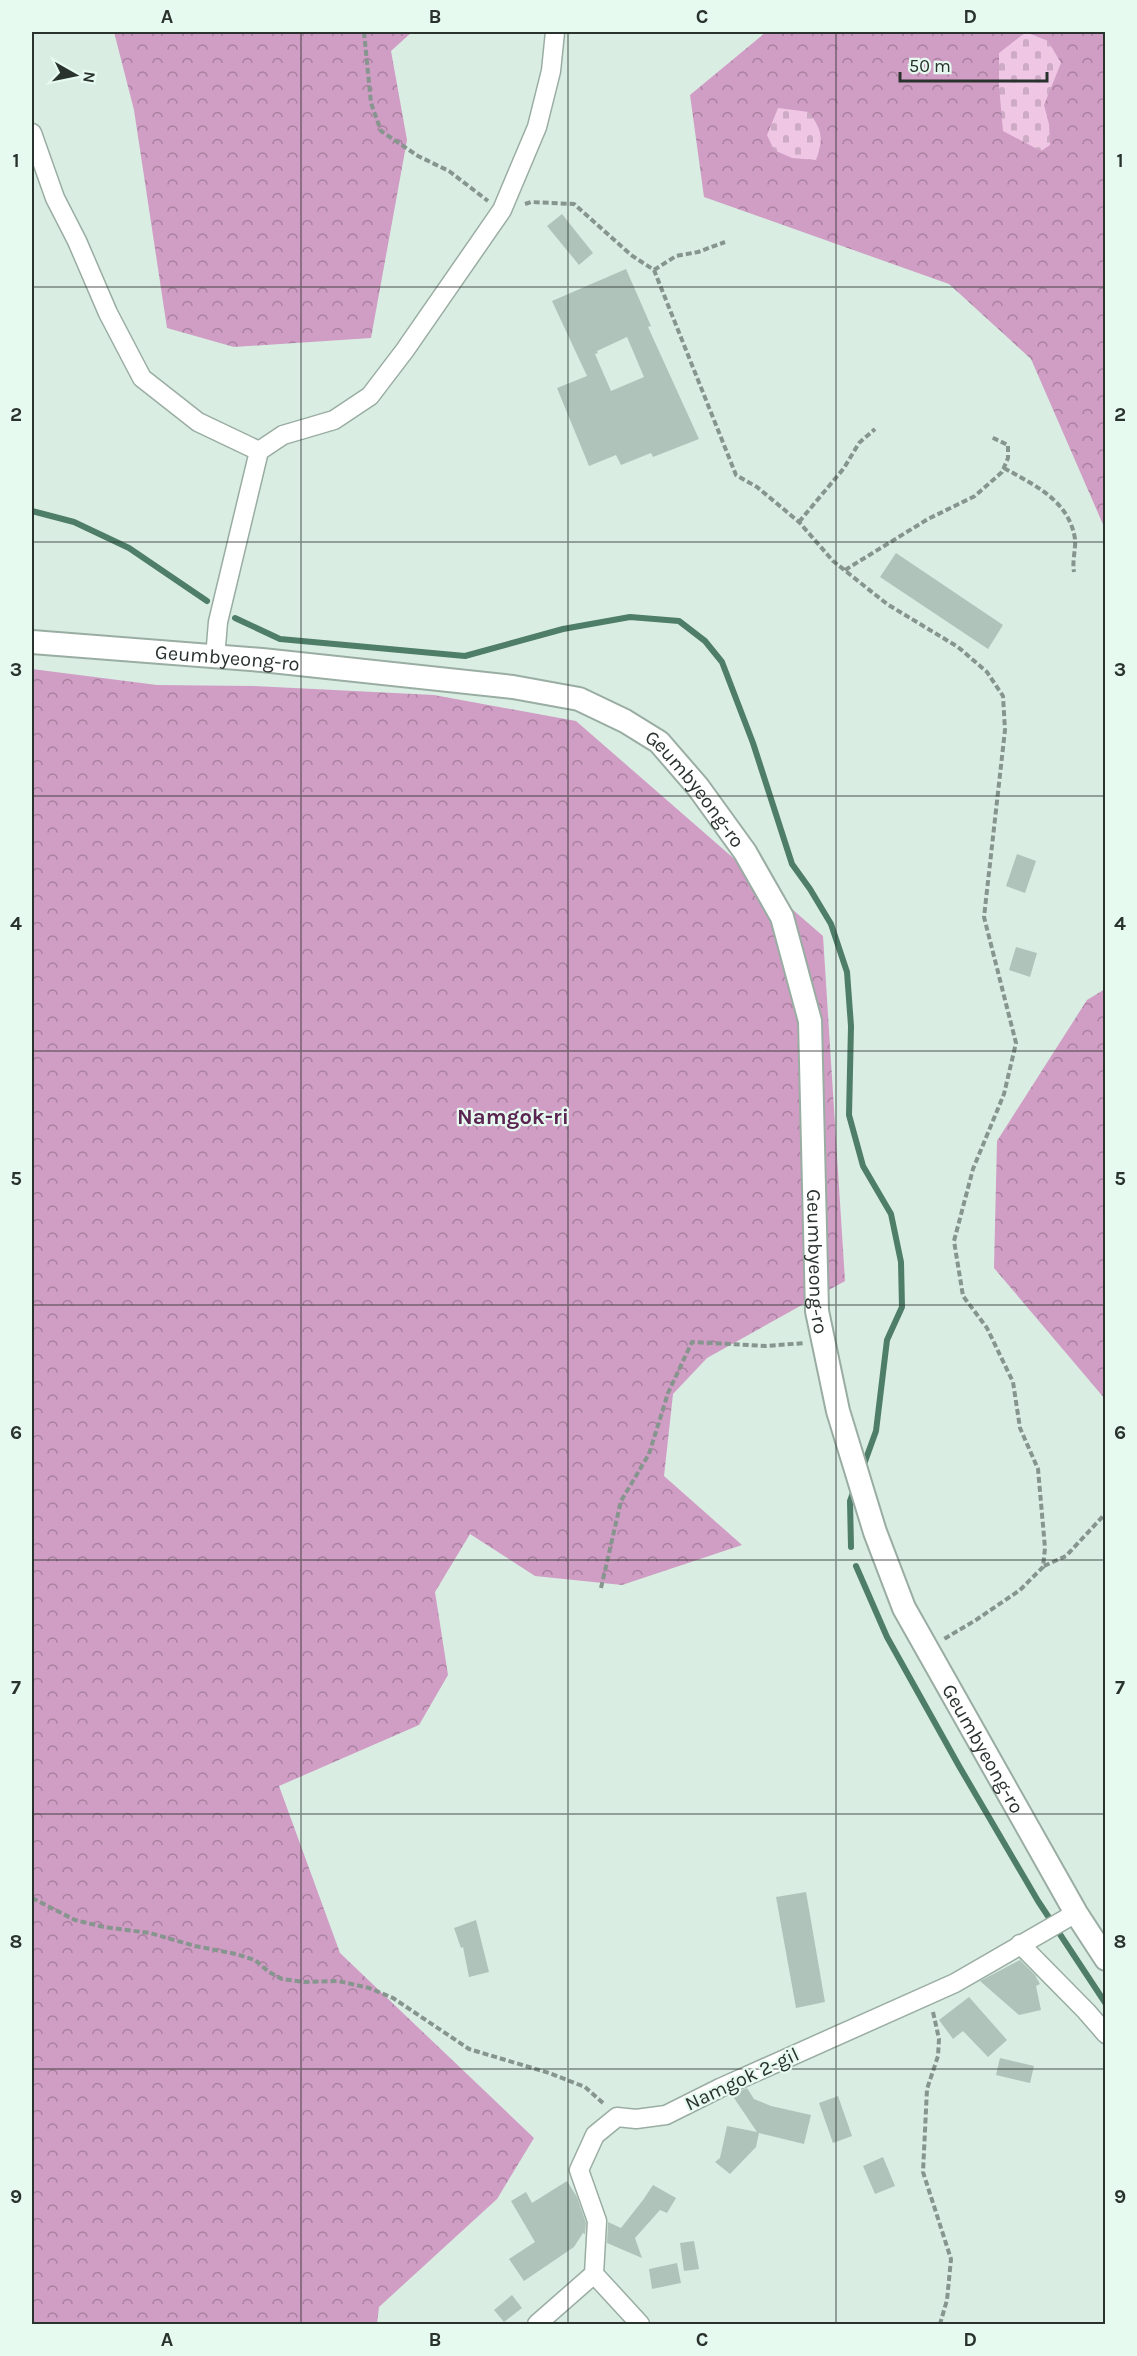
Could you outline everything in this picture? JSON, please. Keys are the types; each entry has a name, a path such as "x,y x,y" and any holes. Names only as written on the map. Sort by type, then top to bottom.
{"street":[{"path":"215,657 218,622 259,451 283,435 334,420 370,396 405,350 502,210 537,127 551,71 555,32"},
{"path":"32,133 55,198 142,378 198,422 259,451"},
{"name":"Geumbyeong-ro","path":"32,642 262,660 513,687 579,699 625,721 659,742 698,787 738,843 782,917 810,1021 817,1311 838,1411 875,1532 904,1608 1073,1916 1106,1959"},
{"name":"Namgok 2-gil","path":"617,2117 636,2119 666,2115 955,1983 1020,1944 1073,1916"},
{"path":"1020,1944 1106,2034"},
{"path":"537,2325 594,2274 597,2221 579,2170 595,2135 617,2117"},
{"path":"594,2274 640,2325"}],"path":[{"path":"364,32 371,103 381,131 418,156 449,171 502,210 531,202 574,204 631,255 654,270 736,475 757,487 799,522 833,561 887,604 958,646 987,672 1003,696 1005,730 984,917 1016,1043 1004,1094 973,1169 954,1241 963,1296 987,1328 1013,1382 1020,1428 1038,1469 1045,1548 1043,1567"},
{"path":"654,270 675,256 698,252 725,242"},
{"path":"799,522 844,468 859,443 875,429"},
{"path":"845,570 928,519 975,496 1002,472 1008,458 1008,445 991,437"},
{"path":"1004,468 1033,484 1057,502 1069,516 1075,541 1072,560 1074,572"},
{"path":"601,1588 621,1501 649,1455 668,1394 692,1342 766,1346 824,1342"},
{"path":"927,1647 976,1620 1020,1590 1043,1567 1066,1556 1106,1513"},
{"path":"32,1898 75,1920 104,1927 150,1933 255,1960 282,1979 304,1982 338,1981 369,1988 393,1998 469,2049 549,2073 585,2087 617,2117"},
{"path":"929,1994 939,2039 938,2056 927,2089 923,2172 951,2259 947,2300 940,2325"}],"green space":[{"path":"114,32 412,32 391,51 407,140 371,338 234,347 167,328 134,110"},
{"path":"766,32 1105,32 1105,529 1031,359 949,284 704,197 690,95"},
{"path":"1026,32 1048,41 1061,63 1044,105 1049,124 1050,145 1041,151 1003,131 999,53"},
{"path":"778,108 809,112 817,124 821,140 816,160 792,158 774,150 767,135"},
{"path":"32,669 157,685 253,686 434,695 576,721 823,936 845,1281 707,1358 673,1394 664,1476 742,1545 622,1585 535,1576 470,1534 435,1592 448,1675 419,1725 279,1786 340,1953 534,2138 497,2199 379,2307 377,2324 32,2324"},
{"path":"1105,989 1105,1399 994,1268 997,1141 1087,1000"}],"building":[{"path":"562,214 593,253 579,265 547,226"},
{"path":"626,269 651,326 648,327 699,439 653,457 651,453 621,465 616,455 589,466 557,388 587,376 552,301","holes":["627,337 644,377 611,391 595,354"]},
{"path":"896,553 1003,625 988,649 880,577"},
{"path":"1017,854 1036,861 1025,893 1006,886"},
{"path":"1016,947 1037,953 1030,977 1009,970"},
{"path":"806,1892 825,2002 796,2008 776,1897"},
{"path":"476,1920 489,1972 469,1977 463,1947 461,1948 454,1928"},
{"path":"1020,1960 1035,1975 1040,1984 1036,1986 1041,2010 1019,2015 980,1981"},
{"path":"969,1997 1007,2040 988,2057 963,2031 953,2039 939,2020"},
{"path":"1000,2058 1034,2066 1030,2083 996,2075"},
{"path":"747,2088 754,2099 771,2106 811,2115 804,2144 759,2133 756,2147 730,2174 715,2162 720,2158 727,2126 757,2132 732,2095"},
{"path":"838,2096 852,2136 833,2143 819,2103"},
{"path":"883,2157 895,2186 875,2194 863,2166"},
{"path":"567,2181 577,2197 586,2223 585,2234 583,2233 574,2247 524,2281 509,2259 535,2242 511,2201 526,2192 532,2203"},
{"path":"653,2185 676,2198 667,2213 660,2210 635,2238 642,2258 607,2243 608,2222 621,2228"},
{"path":"694,2241 699,2269 684,2271 680,2243"},
{"path":"677,2263 681,2283 652,2289 649,2269"},
{"path":"512,2295 522,2308 504,2322 494,2310"}],"waterway":[{"path":"32,511 74,522 129,548 207,601"},
{"path":"235,618 280,639 465,656 563,629 630,617 679,621 705,641 722,662 753,743 792,864 831,924 847,972 851,1026 849,1115 863,1166 891,1214 901,1262 902,1307 887,1340 876,1431 863,1467"},
{"path":"851,1547 850,1501 854,1490"},
{"path":"856,1566 887,1637 959,1766 1038,1901 1106,2004"}],"district":[{"name":"Namgok-ri","path":"513,1117"}]}
